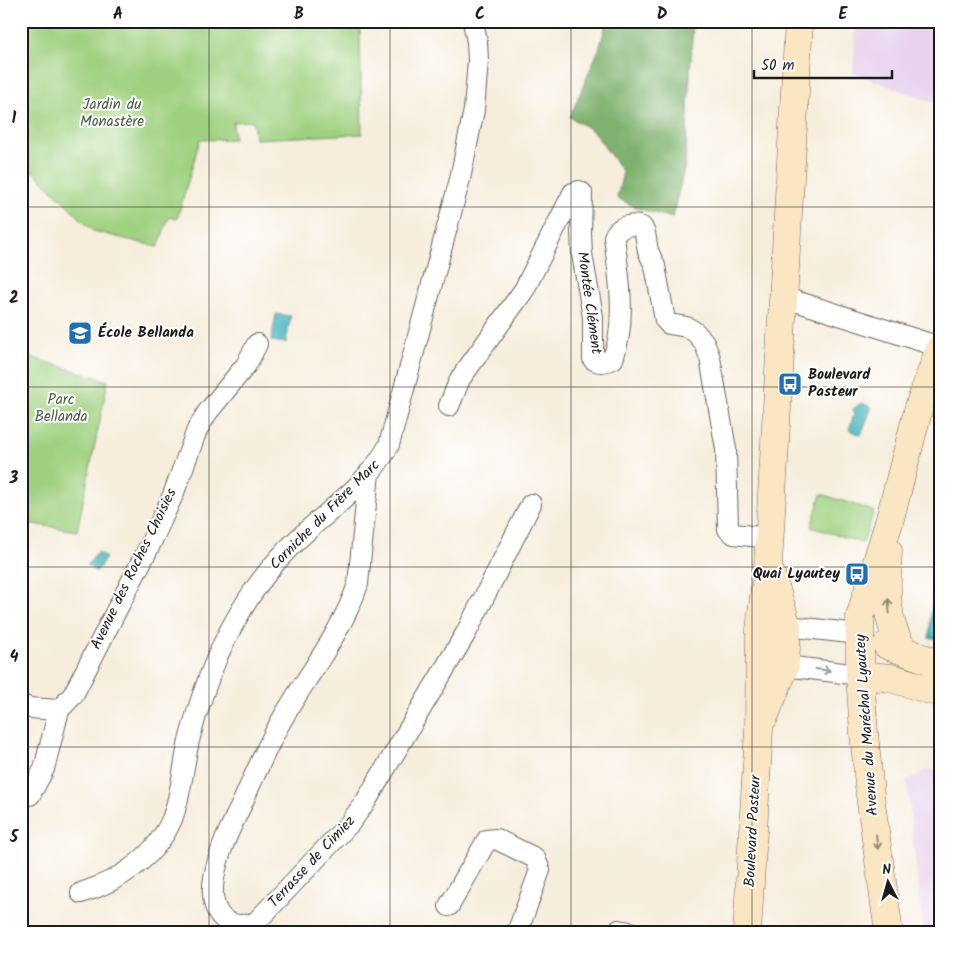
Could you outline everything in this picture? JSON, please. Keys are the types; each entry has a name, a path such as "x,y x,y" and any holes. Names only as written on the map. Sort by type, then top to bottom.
{"street":[{"name":"Corniche du Frère Marc","path":"81,893 95,889 118,877 152,852 172,819 190,737 218,656 258,582 296,541 354,490 381,461 389,445 460,179 474,110 478,60 473,21"},
{"name":"Boulevard Pasteur","path":"747,933 759,729 760,639 768,565 799,21"},
{"name":"Montée Clément","path":"449,406 460,379 524,290 565,206 573,193 578,191 582,193 582,254 593,317 593,359 605,362 613,359 618,345 620,282 614,237 617,230 623,227 642,227 648,251 655,266 665,320 669,324 687,327 695,332 704,342 710,358 726,449 728,529 734,534 769,538"},
{"path":"783,297 940,347"},
{"name":"Avenue des Roches Choisies","path":"59,710 73,695 149,546 173,494 197,430 207,413 246,365 257,344"},
{"name":"Avenue du Maréchal Lyautey","path":"888,933 870,795 862,707 859,634 862,607 889,522 920,407 940,347"},
{"name":"Terrasse de Cimiez","path":"369,473 358,584 352,600 342,623 283,718 256,771 221,850 214,875 214,908 225,921 235,926 246,926 256,922 350,822 366,800 466,633 531,504"},
{"path":"889,522 887,576 889,612 896,637 922,657"},
{"name":"Boulevard Pasteur","path":"759,729 786,666 787,626 768,565"},
{"path":"922,657 859,634 787,626 760,639 786,666 891,678 930,690"},
{"path":"862,707 875,689 922,657"},
{"path":"21,705 30,708 59,710 44,769 30,795"},
{"path":"449,906 487,840 496,839 535,858 540,870 517,933"},
{"path":"617,933 619,930 634,933"}],"shaded area":[{"path":"856,21 940,21 940,105 853,73"},
{"path":"926,770 940,771 940,933 925,933 920,908 907,781"}],"green space":[{"name":"Jardin du Monastère","path":"21,21 360,21 362,134 255,139 253,121 233,122 234,139 200,140 177,219 169,217 158,247 93,231 35,173 21,168"},
{"path":"607,21 693,21 685,166 672,218 640,209 617,198 623,172 593,131 570,117 599,49"},
{"name":"Parc Bellanda","path":"21,354 108,381 77,531 21,522"},
{"path":"821,494 874,511 863,543 811,527"}],"water":[{"path":"276,314 291,316 286,343 271,341"},
{"path":"861,403 872,407 861,435 849,430 854,414 853,409"},
{"path":"940,538 940,639 929,638 935,561"},
{"path":"98,552 106,558 96,572 87,565"}],"place":[{"name":"École Bellanda","path":"80,333"},
{"name":"Boulevard Pasteur","path":"790,384"},
{"name":"Quai Lyautey","path":"857,574"}]}
